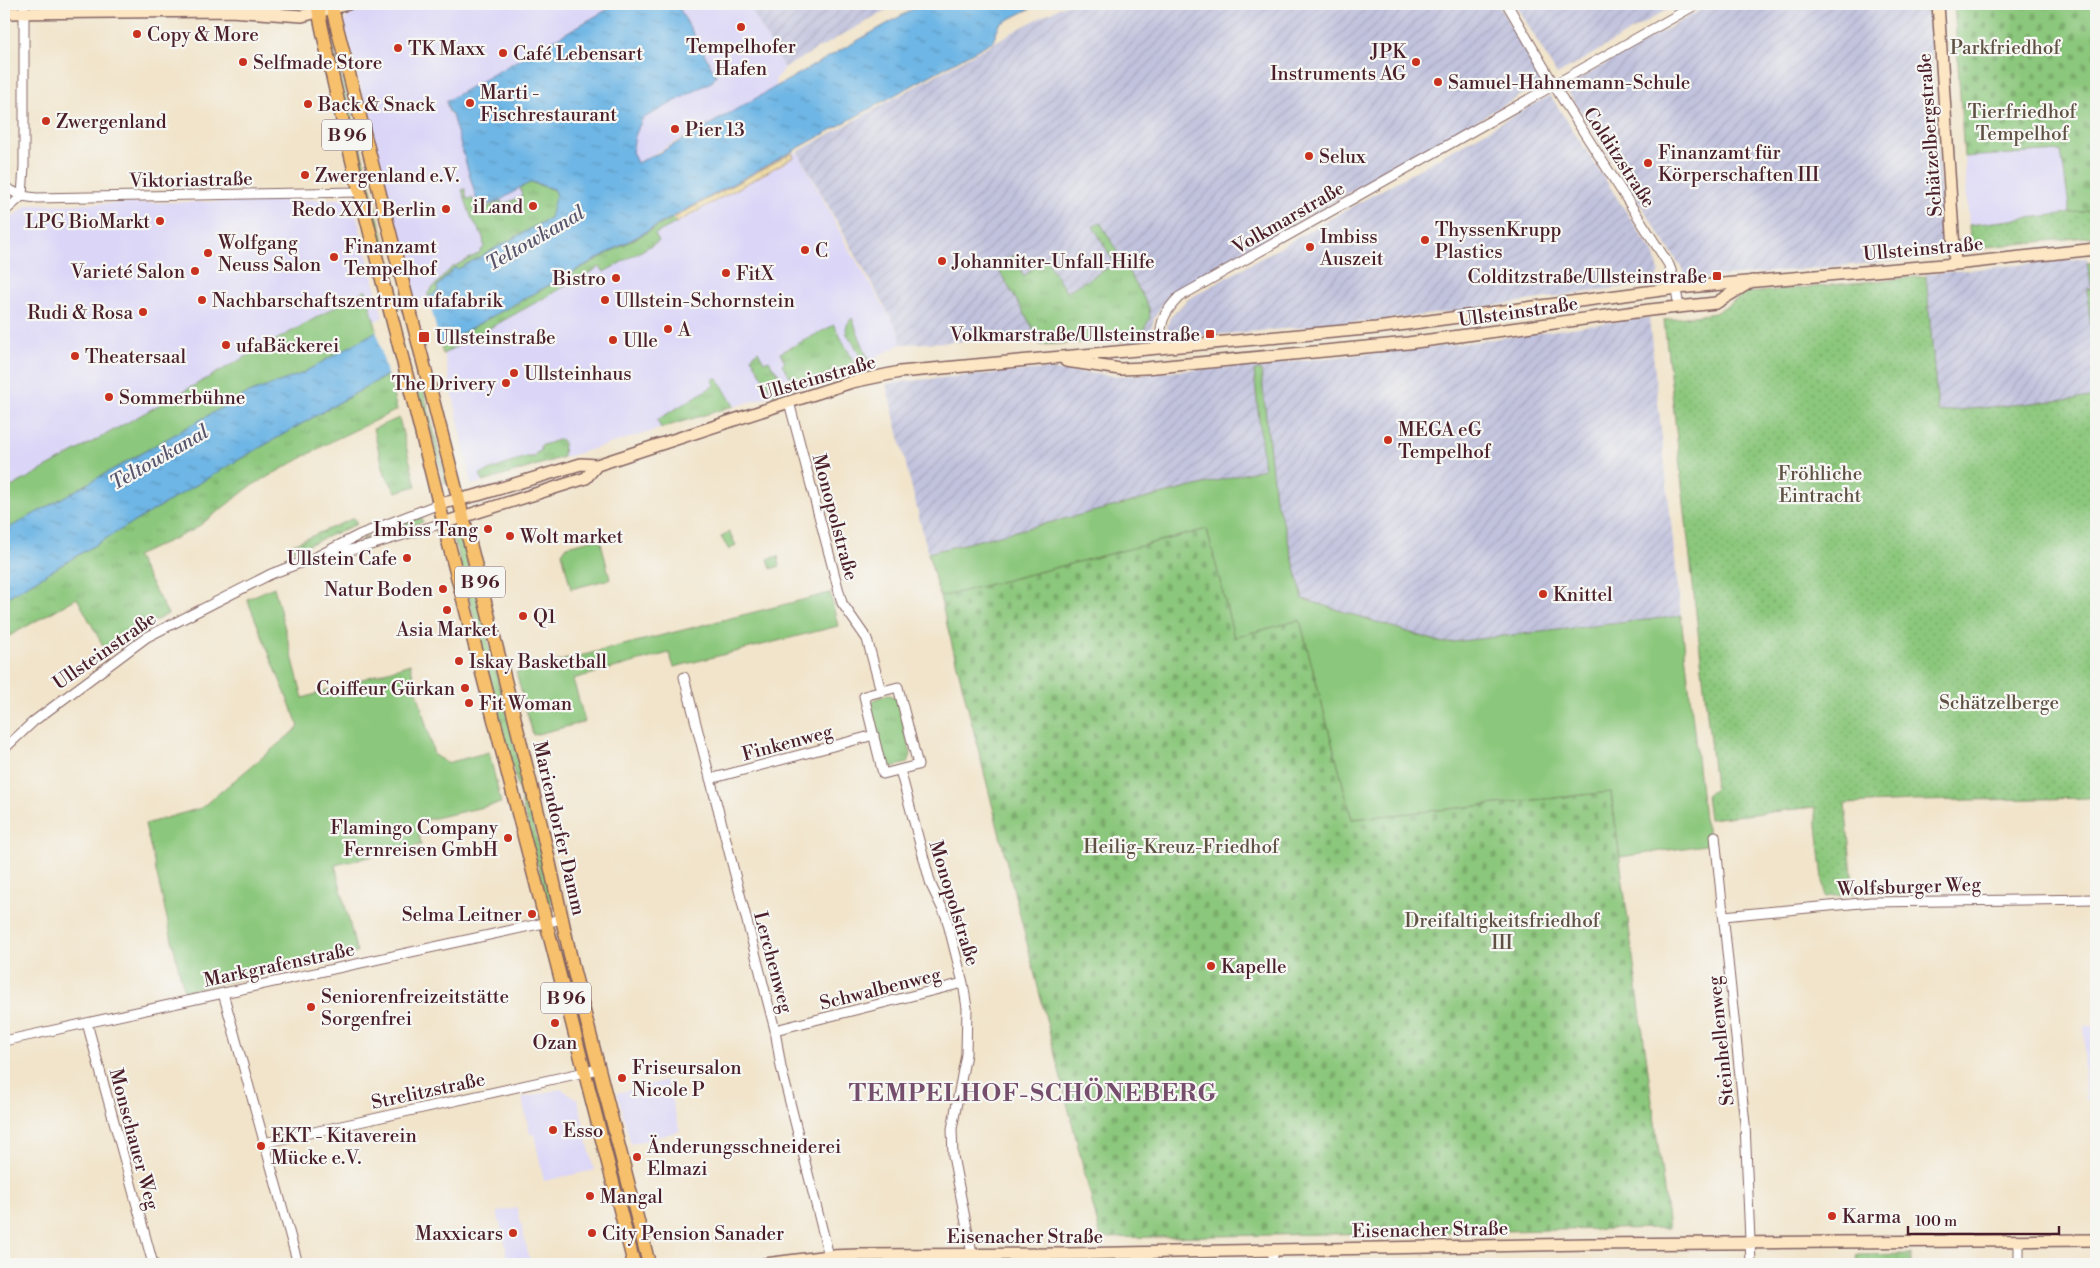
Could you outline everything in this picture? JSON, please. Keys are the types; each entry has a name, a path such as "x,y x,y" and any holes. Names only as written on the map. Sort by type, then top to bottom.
{"main road":[{"name":"Mariendorfer Damm","path":"332,6 537,808 598,1068 649,1264"},
{"name":"B 96","path":"318,8 360,192"},
{"name":"Mariendorfer Damm","path":"360,192 443,523 634,1264"}],"street":[{"path":"230,12 280,4"},
{"path":"4,13 24,8 230,12 302,16 318,8 348,4"},
{"name":"Colditzstraße","path":"1507,4 1554,85 1669,265 1677,288 1680,307"},
{"name":"Volkmarstraße","path":"1160,347 1160,324 1164,315 1179,297 1698,4"},
{"name":"Schätzelbergstraße","path":"1938,4 1955,264"},
{"path":"4,212 22,196 24,166 24,8"},
{"path":"4,187 22,196"},
{"name":"Viktoriastraße","path":"22,196 46,198 360,192"},
{"name":"Ullsteinstraße","path":"4,749 34,721 148,637 271,574 316,556 359,534 439,504 581,464 597,465 852,382 900,372 1376,328 1677,288 1955,264 2096,249"},
{"name":"Ullsteinstraße","path":"1054,358 1120,369 1281,357 1439,340 1716,303 1753,280"},
{"path":"1627,294 1630,313"},
{"path":"1278,337 1281,357"},
{"path":"1160,347 1161,367"},
{"name":"Monopolstraße","path":"789,402 842,603 867,639 881,691"},
{"name":"Ullsteinstraße","path":"316,556 364,547 586,478 597,465"},
{"name":"Lerchenweg","path":"684,677 775,1030 781,1067 829,1256"},
{"path":"898,687 918,765 883,774 864,696 881,691 898,687"},
{"name":"Finkenweg","path":"710,779 874,735"},
{"name":"Monopolstraße","path":"900,770 931,885 946,916 963,983 967,1008 967,1040 951,1141 972,1254"},
{"name":"Steinhellenweg","path":"1715,836 1745,1124 1751,1264"},
{"name":"Wolfsburger Weg","path":"1724,916 1871,902 2096,899"},
{"name":"Markgrafenstraße","path":"4,1041 562,919"},
{"name":"Schwalbenweg","path":"775,1030 963,983"},
{"path":"223,993 298,1264"},
{"name":"Monschauer Weg","path":"87,1023 153,1264"},
{"name":"Strelitzstraße","path":"264,1143 598,1068"},
{"path":"2019,1240 2019,1264"},
{"name":"Eisenacher Straße","path":"765,1264 829,1256 972,1254 988,1259 1273,1250 1750,1242 2096,1240"},
{"path":"1273,1250 1273,1264"}],"shaded area":[{"path":"375,4 617,4 446,101 448,112 516,189 528,183 551,217 416,307 345,26 347,15"},
{"path":"677,4 748,4 784,68 775,80 777,87 637,163 632,152 635,136 642,119 715,80 715,72"},
{"path":"748,4 897,4 784,68"},
{"path":"1067,4 1498,4 1543,83 1178,290 1162,305 1154,319 1150,333 1143,340 1137,342 1020,339 901,344 900,334 798,152"},
{"path":"1516,4 1676,4 1557,75"},
{"path":"1711,4 1928,4 1944,242 1940,254 1929,258 1694,279 1686,275 1565,87"},
{"path":"1550,95 1655,256 1659,272 1651,283 1443,313 1352,323 1177,338 1169,333 1167,327 1170,318 1187,300"},
{"path":"2061,151 2070,213 1969,225 1964,157"},
{"path":"795,152 799,154 848,247 900,334 901,344 869,361 854,364 773,395 472,485 443,349"},
{"path":"345,199 351,201 354,205 383,317 374,322 366,291 4,491 4,223 28,205"},
{"path":"2087,258 2092,289 2087,290 2096,397 1938,412 1926,274"},
{"path":"1649,317 1681,616 1443,643 1302,599 1284,525 1275,499 1271,467 928,553 886,384 1044,369 1119,376 1290,362 1459,344"},
{"path":"2084,1025 2096,1025 2096,1100 2085,1100"},
{"path":"666,1080 680,1131 631,1144 617,1093"},
{"path":"561,1089 578,1100 594,1170 544,1181 534,1134 530,1134 522,1098"},
{"name":"Maxxicars","path":"517,1208 530,1261 507,1262 505,1244 497,1212"}],"green space":[{"name":"Parkfriedhof","path":"1954,4 2096,4 2096,210 2070,213 2061,151 1964,157"},
{"path":"331,34 401,307 395,311 328,35"},
{"path":"528,183 554,190 556,197 551,217 458,269 454,268 437,286 438,291 428,299 428,293 451,268 478,254 484,247 483,237 471,217 462,190 465,189 467,199 472,198 475,204 485,208 501,201 503,205 522,196 520,187"},
{"path":"2096,210 2096,236 1977,248 1970,242 1969,225"},
{"path":"673,218 676,223 655,234 659,241 604,272 600,267 443,354 440,345"},
{"path":"1100,222 1149,307 1150,318 1141,335 1130,340 1040,345 1037,335 998,269 1000,263 1013,255 1024,277 1044,256 1066,292 1115,264 1093,226"},
{"path":"2096,262 2096,380 2087,289 2092,289 2087,263"},
{"name":"Fröhliche Eintracht","path":"1926,276 1938,412 2096,397 2096,798 1845,804 1854,894 1825,897 1815,807 1709,819 1706,796 1715,787 1664,320 1715,313 1747,293"},
{"path":"366,290 377,331 301,374 246,394 4,531 4,491"},
{"path":"852,318 869,361 861,362 857,350 847,333 848,323"},
{"path":"834,325 855,364 796,386 782,364 785,362 780,353"},
{"path":"758,351 764,362 769,360 787,389 773,395 751,357"},
{"path":"1261,370 1275,499 1284,525 1303,599 1443,643 1681,616 1704,819 1712,844 1620,857 1611,792 1352,819 1300,620 1234,637 1207,529 940,597 928,553 1264,469 1254,371"},
{"path":"388,375 397,410 334,440 251,486 195,529 136,556 168,614 139,630 107,653 77,598 4,639 4,599 240,459"},
{"path":"717,377 734,406 661,428 657,420 715,385 712,380"},
{"path":"417,392 424,392 447,482 444,483 428,420 420,409"},
{"path":"399,418 416,486 396,492 385,474 373,429"},
{"path":"561,439 564,443 563,457 483,482 480,474 526,457 534,457 536,453 541,451 540,446"},
{"path":"421,517 423,522 360,540 361,539"},
{"path":"354,518 357,524 294,551 291,545"},
{"name":"Heilig-Kreuz-Friedhof","path":"1207,529 1234,637 1300,620 1352,819 1611,792 1669,1228 1101,1238 940,597"},
{"path":"729,532 736,545 729,550 721,537"},
{"path":"461,536 515,746 552,903 548,904 454,539"},
{"path":"595,539 601,542 610,579 571,589 562,553 567,546"},
{"path":"778,556 780,566 771,569 768,559"},
{"path":"274,587 303,698 410,664 434,755 447,763 489,752 501,803 417,822 421,845 335,865 357,953 184,991 145,824 201,808 299,727 247,599"},
{"path":"830,593 838,626 674,667 669,653 573,679 585,722 533,735 516,672"},
{"path":"888,694 896,698 911,754 908,763 892,767 885,761 871,708 873,700"},
{"path":"1911,1254 1911,1264 1857,1264 1856,1255"}],"sand":[{"path":"792,153 794,157 676,223 673,218"}],"water":[{"name":"Teltowkanal","path":"617,4 677,4 716,75 713,81 642,119 635,136 632,152 637,163 661,152 922,4 1039,4 1000,24 993,41 440,345 240,459 4,599 4,531 246,394 301,374 377,331 438,291 437,287 454,268 458,269 550,218 556,194 553,189 532,182 492,203 487,204 477,201 452,115 449,112 446,101"}],"pier":[{"path":"428,296 441,348 388,378 376,329"}],"place":[{"name":"Tempelhofer Hafen","path":"741,27"},
{"name":"Copy & More","path":"137,34"},
{"name":"TK Maxx","path":"398,48"},
{"name":"Café Lebensart","path":"503,53"},
{"name":"Selfmade Store","path":"243,62"},
{"name":"JPK Instruments AG","path":"1416,62"},
{"name":"Samuel-Hahnemann-Schule","path":"1438,82"},
{"name":"Marti - Fischrestaurant","path":"470,103"},
{"name":"Back & Snack","path":"308,104"},
{"name":"Zwergenland","path":"46,121"},
{"name":"Pier 13","path":"675,129"},
{"name":"Selux","path":"1309,156"},
{"name":"Finanzamt für Körperschaften III","path":"1648,163"},
{"name":"Zwergenland e.V.","path":"305,175"},
{"name":"iLand","path":"533,206"},
{"name":"Redo XXL Berlin","path":"446,209"},
{"name":"LPG BioMarkt","path":"160,221"},
{"name":"ThyssenKrupp Plastics","path":"1425,240"},
{"name":"Imbiss Auszeit","path":"1310,247"},
{"name":"C","path":"805,250"},
{"name":"Wolfgang Neuss Salon","path":"208,253"},
{"name":"Finanzamt Tempelhof","path":"334,257"},
{"name":"Johanniter-Unfall-Hilfe","path":"942,261"},
{"name":"Varieté Salon","path":"195,271"},
{"name":"FitX","path":"726,273"},
{"name":"Colditzstraße/Ullsteinstraße","path":"1717,276"},
{"name":"Bistro","path":"616,278"},
{"name":"Nachbarschaftszentrum ufafabrik","path":"202,300"},
{"name":"Ullstein-Schornstein","path":"605,300"},
{"name":"Rudi & Rosa","path":"143,312"},
{"name":"A","path":"668,329"},
{"name":"Volkmarstraße/Ullsteinstraße","path":"1210,334"},
{"name":"Ullsteinstraße","path":"424,337"},
{"name":"Ulle","path":"613,340"},
{"name":"ufaBäckerei","path":"226,345"},
{"name":"Theatersaal","path":"75,356"},
{"name":"Ullsteinhaus","path":"514,373"},
{"name":"The Drivery","path":"506,383"},
{"name":"Sommerbühne","path":"109,397"},
{"name":"MEGA eG Tempelhof","path":"1388,440"},
{"name":"Imbiss Tang","path":"488,529"},
{"name":"Wolt market","path":"510,536"},
{"name":"Ullstein Cafe","path":"407,558"},
{"name":"Natur Boden","path":"443,589"},
{"name":"Knittel","path":"1543,594"},
{"name":"Asia Market","path":"447,610"},
{"name":"Q1","path":"523,616"},
{"name":"Iskay Basketball","path":"459,661"},
{"name":"Coiffeur Gürkan","path":"465,688"},
{"name":"Fit Woman","path":"469,703"},
{"name":"Flamingo Company Fernreisen GmbH","path":"508,838"},
{"name":"Selma Leitner","path":"532,914"},
{"name":"Kapelle","path":"1211,966"},
{"name":"Seniorenfreizeitstätte Sorgenfrei","path":"311,1007"},
{"name":"Ozan","path":"555,1023"},
{"name":"Friseursalon Nicole P","path":"622,1078"},
{"name":"Esso","path":"553,1130"},
{"name":"EKT - Kitaverein Mücke e.V.","path":"261,1146"},
{"name":"Änderungsschneiderei Elmazi","path":"637,1157"},
{"name":"Mangal","path":"590,1196"},
{"name":"Karma","path":"1832,1216"},
{"name":"Maxxicars","path":"513,1233"},
{"name":"City Pension Sanader","path":"592,1233"}],"district":[{"name":"TEMPELHOF-SCHÖNEBERG","path":"1033,1093"}],"park label":[{"name":"Tierfriedhof Tempelhof","path":"2022,122"},
{"name":"Schätzelberge","path":"1999,702"},
{"name":"Dreifaltigkeitsfriedhof III","path":"1502,931"}]}
